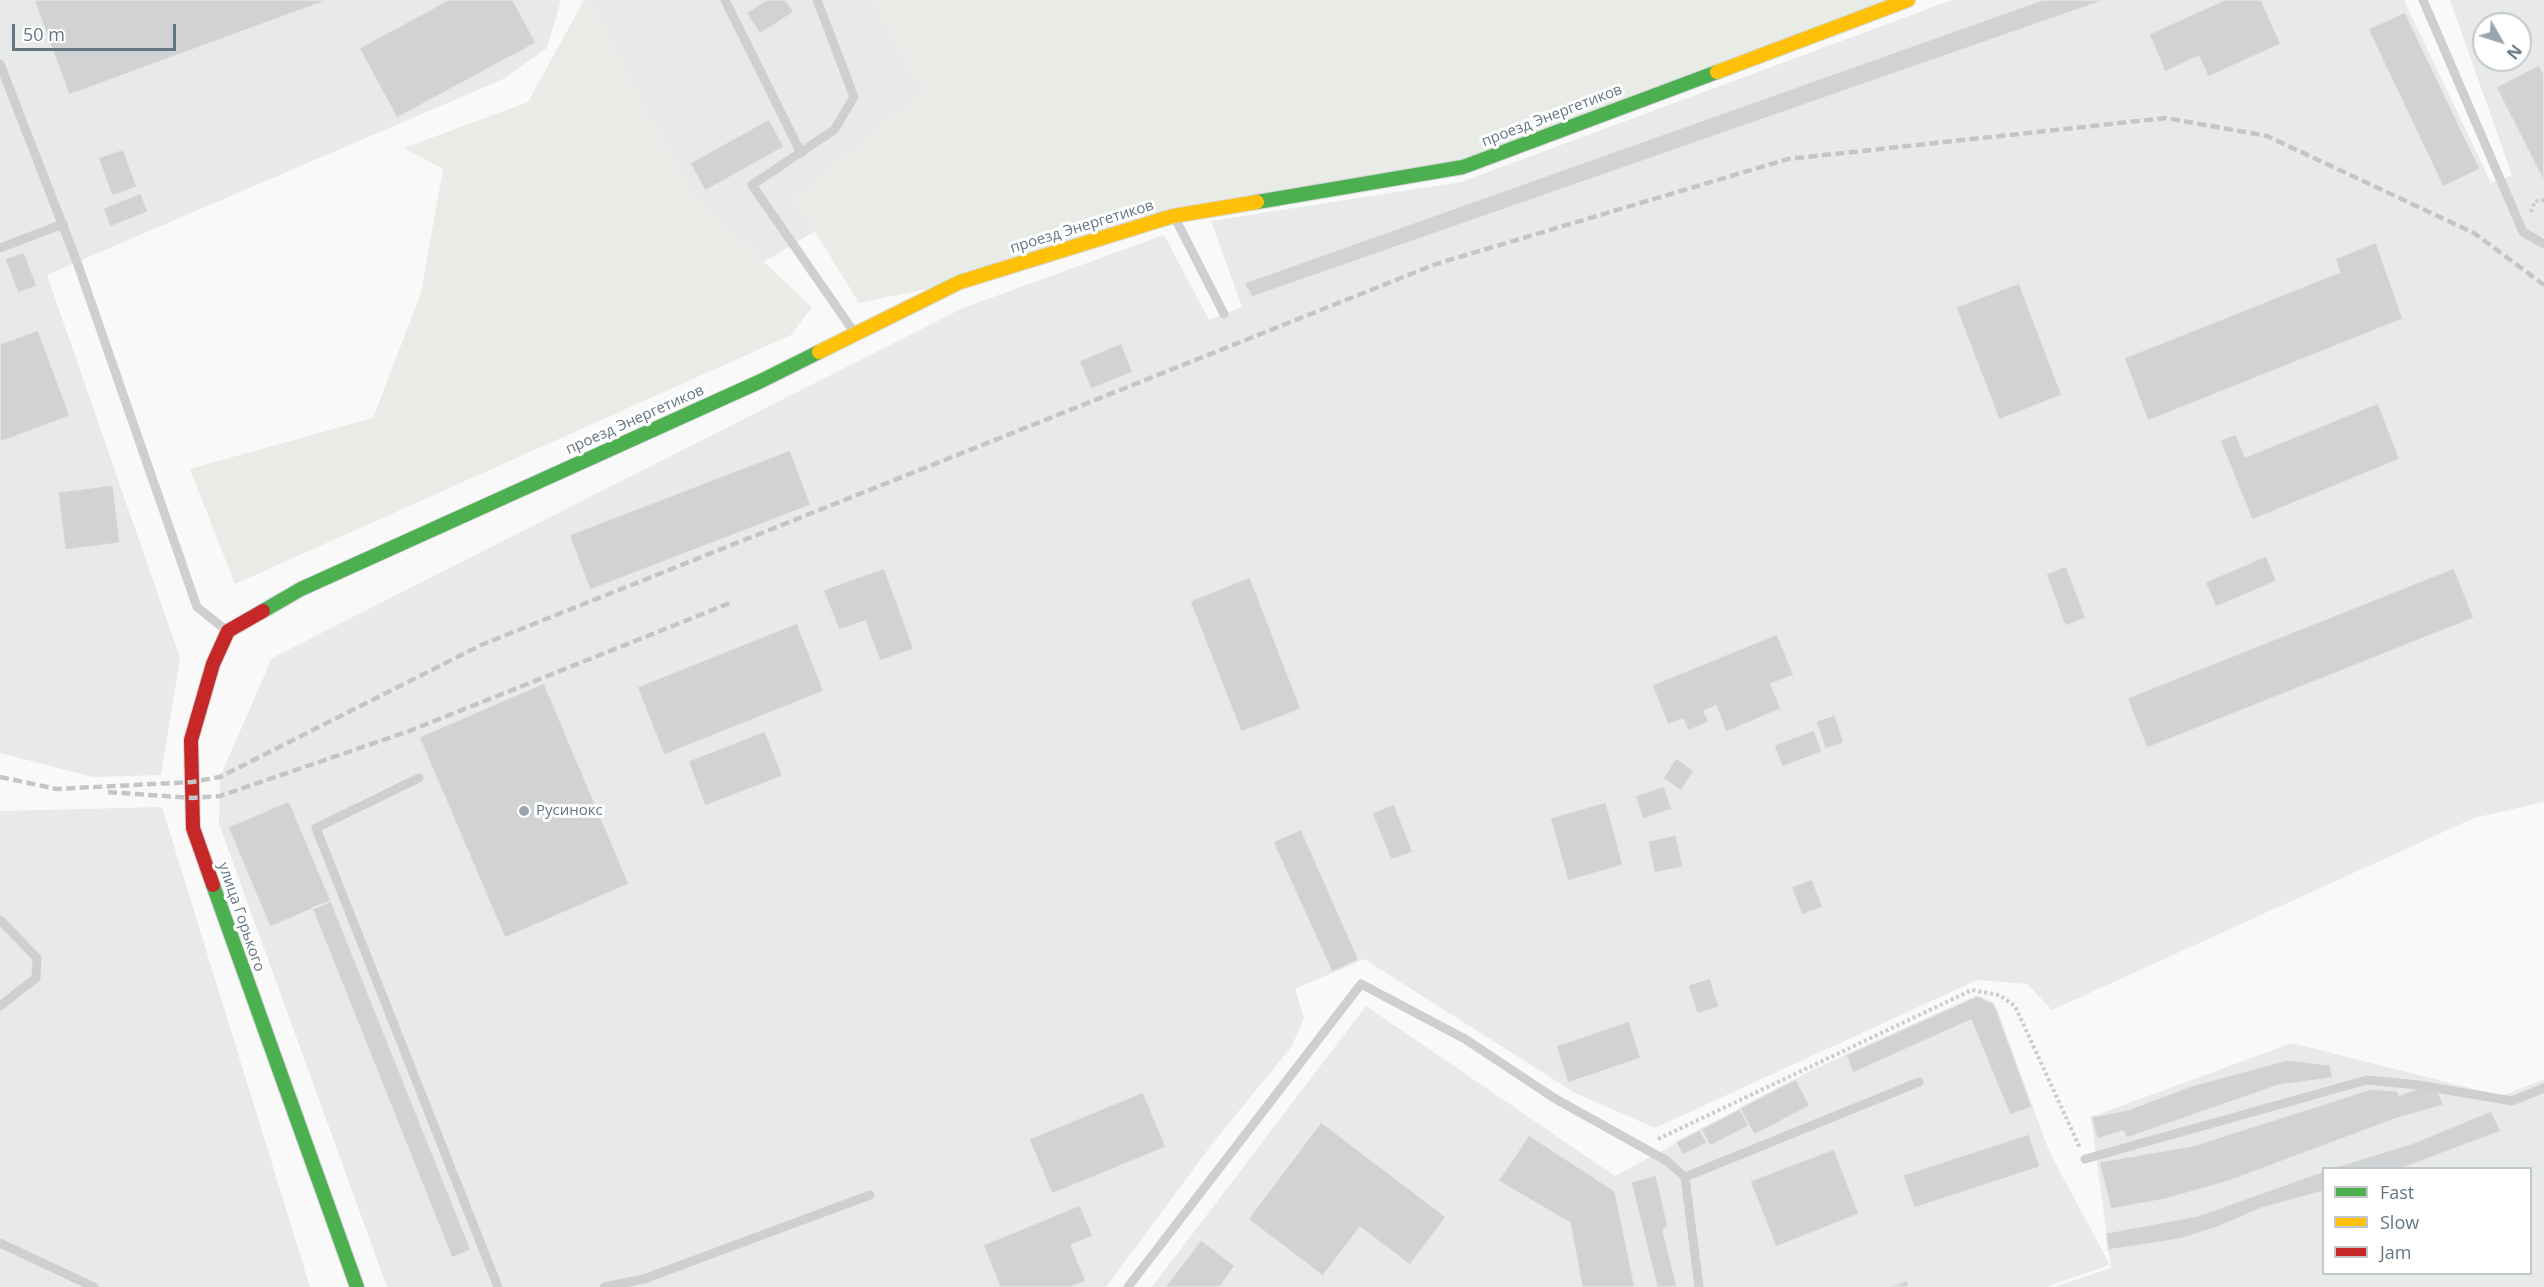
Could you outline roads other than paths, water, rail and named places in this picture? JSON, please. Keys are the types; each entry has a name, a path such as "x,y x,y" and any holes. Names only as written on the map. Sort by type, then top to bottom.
{"street":[{"name":"проезд Энергетиков","path":"228,632 301,589 761,381 960,282 1173,216 1463,167 1908,0"},
{"name":"улица Горького","path":"228,632 213,664 191,740 193,828 267,1042 357,1287"}],"lane":[{"path":"725,0 801,153"},
{"path":"817,0 854,97 834,130 752,185 856,334"},
{"path":"2423,0 2523,232 2544,244"},
{"path":"0,64 63,224 198,607 228,632"},
{"path":"1173,216 1224,314"},
{"path":"0,248 63,224"},
{"path":"418,778 316,828 498,1287"},
{"path":"0,920 37,958 36,978 0,1006"},
{"path":"1128,1287 1361,984 1465,1039 1554,1098 1667,1161 1685,1177 1700,1287"},
{"path":"2085,1160 2367,1080 2418,1085 2512,1101 2544,1088"},
{"path":"1685,1177 1919,1082"},
{"path":"604,1287 644,1279 870,1195"},
{"path":"0,1243 94,1287"}],"railway":[{"path":"0,777 57,789 192,782 220,777 481,645 1436,264 1788,159 2166,118 2267,136 2474,233 2544,285"},
{"path":"108,792 192,798 220,796 412,730 730,603"}],"place":[{"name":"Русинокс","path":"524,811"}]}
